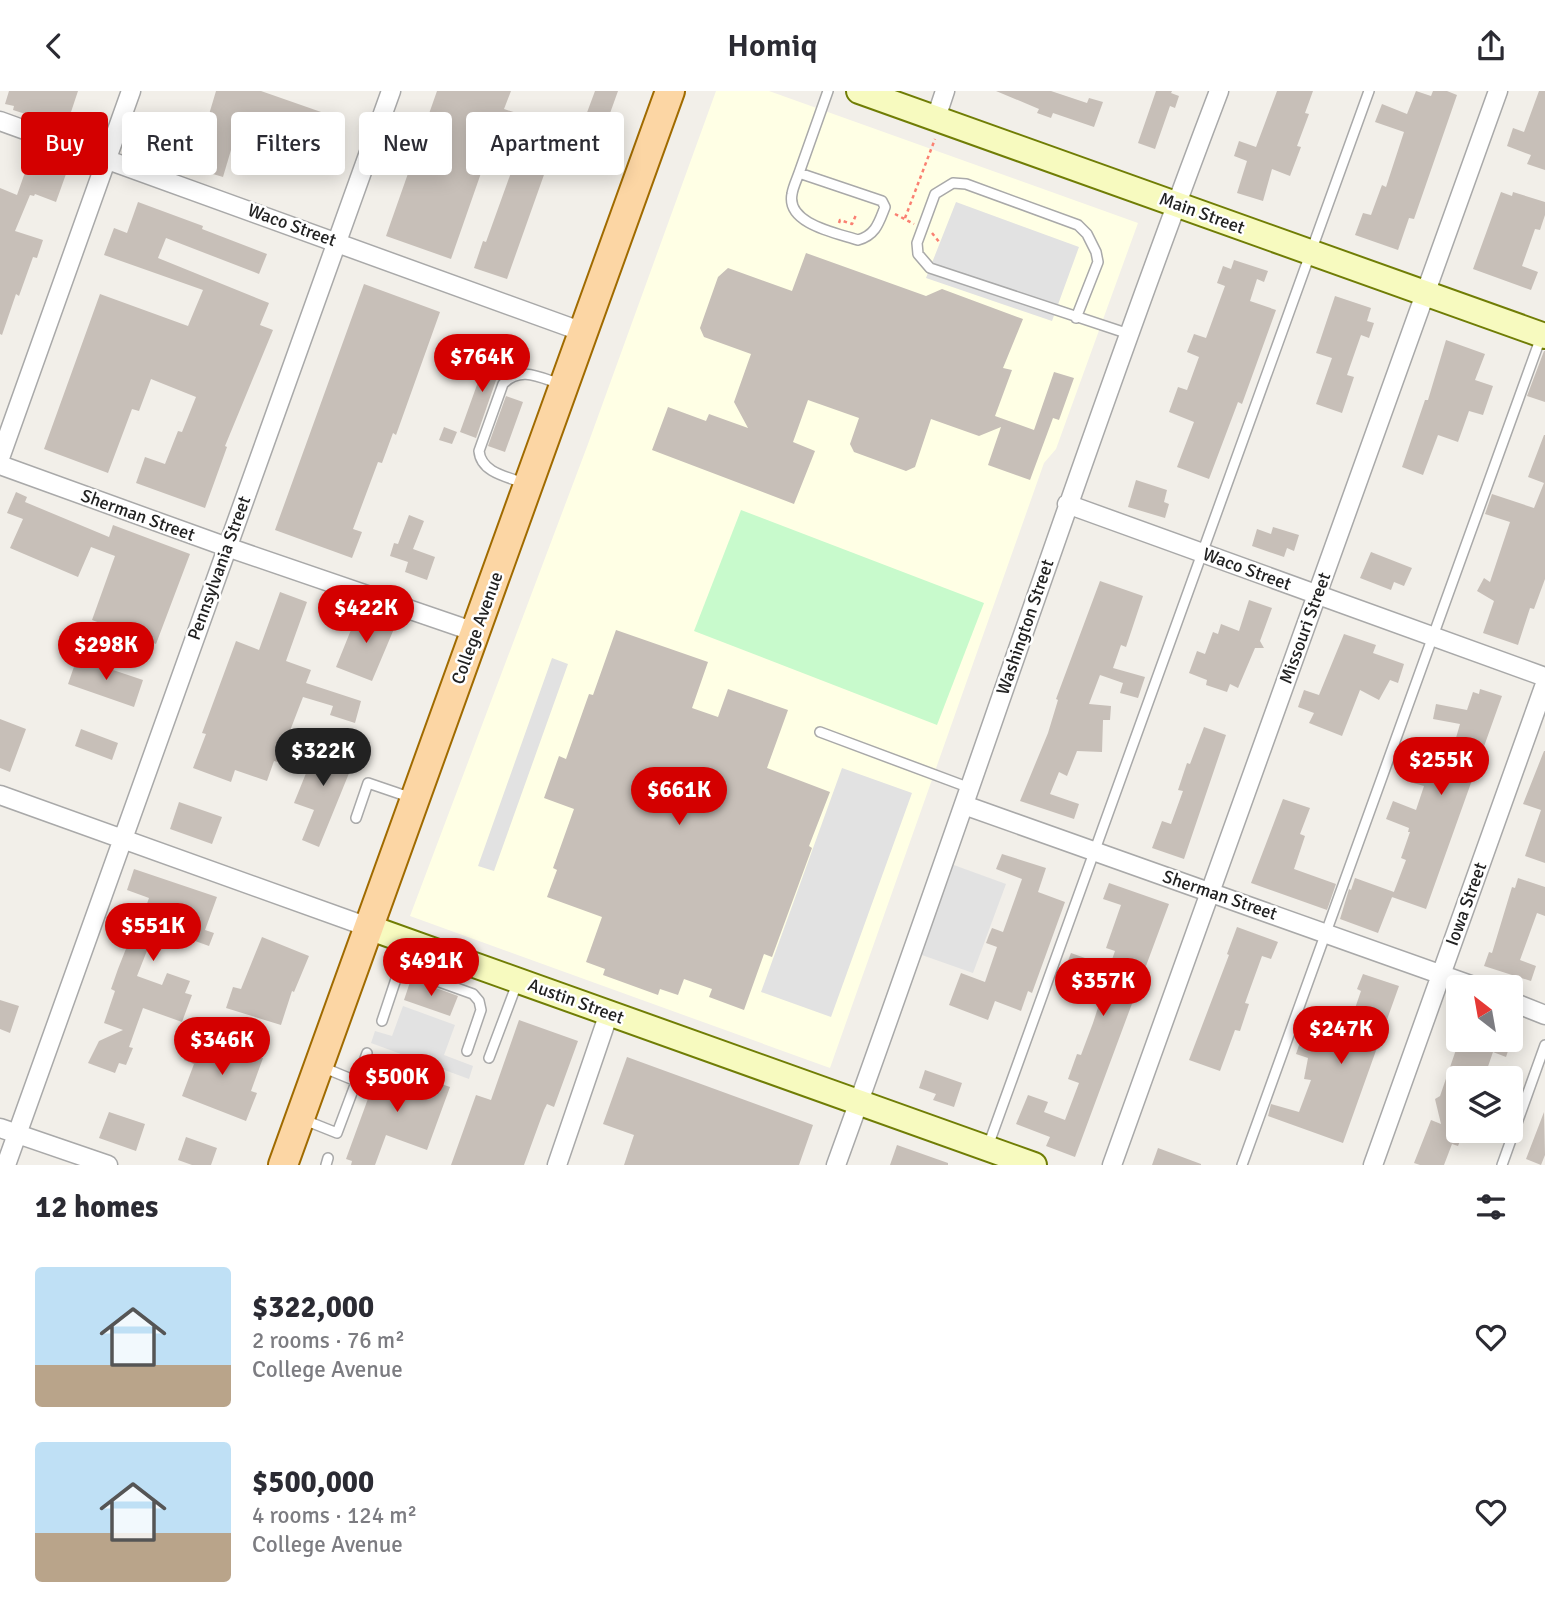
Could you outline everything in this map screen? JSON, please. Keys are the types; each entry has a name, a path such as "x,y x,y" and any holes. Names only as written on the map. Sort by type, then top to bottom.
{"main road":[{"name":"College Avenue","path":"283,1165 670,91"}],"street":[{"path":"108,154 131,91"},
{"name":"Pennsylvania Street","path":"6,1165 8,1131 122,838 391,91"},
{"name":"Main Street","path":"859,91 1425,293 1544,332"},
{"path":"942,120 945,91"},
{"name":"Washington Street","path":"836,1165 970,788 1067,504 1219,91"},
{"name":"Missouri Street","path":"1112,1165 1497,91"},
{"name":"Waco Street","path":"0,121 21,129"},
{"name":"Waco Street","path":"108,160 583,332"},
{"path":"0,458 100,175"},
{"name":"Sherman Street","path":"0,465 226,547 475,632"},
{"name":"Waco Street","path":"1067,504 1545,677"},
{"name":"Iowa Street","path":"1373,1165 1545,684"},
{"name":"Austin Street","path":"0,795 1034,1165"},
{"name":"Sherman Street","path":"964,805 1446,975"},
{"path":"1523,1006 1545,1015"},
{"path":"557,1165 609,1013"},
{"path":"8,1131 108,1165"}],"lane":[{"path":"799,173 882,201 886,207 875,231 858,240 802,220 792,204 791,194 828,91"},
{"path":"987,1148 1369,91"},
{"path":"1076,317 1098,262 1093,244 1078,225 966,184 953,183 935,194 918,243 918,254 930,268 1076,317 1129,334"},
{"path":"1242,1165 1544,332"},
{"path":"528,484 488,469 480,461 479,451 503,384 516,374 528,373 564,385"},
{"path":"820,732 970,788"},
{"path":"356,818 369,783 414,799"},
{"path":"382,1021 397,979 404,972 412,972 461,989 473,994 479,1001 481,1010 467,1051"},
{"path":"489,1058 519,981"},
{"path":"1502,1165 1545,1045"},
{"path":"300,1118 337,1133 368,1053"},
{"path":"318,1066 356,1081"}],"path":[{"path":"905,218 942,120"},
{"path":"838,226 840,220 852,224 856,215"}],"shaded area":[{"path":"716,91 769,91 1138,223 1056,449 1044,463 830,1068 410,916 588,444"},
{"path":"956,202 1079,247 1052,321 926,278"},
{"path":"552,658 568,664 494,871 478,866"},
{"path":"842,768 912,793 831,1017 761,992"},
{"path":"951,864 1006,884 973,973 919,954"},
{"path":"403,1006 455,1025 444,1055 473,1066 469,1079 371,1043 375,1031 392,1036"}],"green space":[{"path":"741,510 984,603 937,725 694,631"}],"building":[{"path":"9,91 78,91 71,112 21,113 13,110 14,106 5,104"},
{"path":"216,91 261,91 321,112 231,112 231,150 223,177 216,175 217,112 210,112"},
{"path":"437,91 511,91 504,109 514,112 466,112 466,175 480,175 451,259 386,236 407,175 452,175 452,112 430,112"},
{"path":"595,91 618,91 610,112 587,112"},
{"path":"996,91 1051,91 1087,103 1089,98 1103,102 1094,127 1053,113 1051,118 1037,113 1039,109"},
{"path":"1156,91 1172,91 1171,93 1179,96 1175,108 1170,106 1155,149 1138,143"},
{"path":"1277,91 1313,91 1305,113 1309,114 1297,146 1301,147 1290,176 1272,169 1263,201 1237,193 1247,161 1234,156 1239,141 1256,147"},
{"path":"1416,91 1431,96 1433,91 1447,91 1457,95 1414,219 1409,218 1398,250 1355,235 1363,213 1371,215 1382,185 1386,187 1404,132 1375,122 1382,104 1407,114"},
{"path":"1539,91 1545,91 1545,170 1527,164 1531,155 1507,146 1513,128 1524,132"},
{"path":"24,175 66,175 56,202 35,194 30,195 15,231 43,240 37,258 33,257 19,296 16,294 2,335 0,188 17,195"},
{"path":"510,175 544,175 507,279 474,268 483,241 486,242"},
{"path":"1501,192 1512,196 1513,192 1545,202 1545,215 1540,230 1535,229 1522,266 1538,272 1531,290 1473,269"},
{"path":"138,202 267,254 259,274 166,238 158,258 269,303 260,325 273,330 225,446 227,447 205,508 136,483 145,457 165,464 196,397 151,379 139,411 132,409 108,473 44,449 100,294 188,326 203,290 104,255 114,228 127,233"},
{"path":"806,253 926,296 942,289 1023,319 1003,368 1012,370 995,416 1034,430 1054,372 1074,378 1059,420 1053,418 1030,480 988,465 1001,427 979,436 931,419 915,467 906,471 854,452 850,444 859,418 808,400 793,442 815,451 794,504 652,450 668,407 706,421 709,414 748,428 734,402 751,354 704,337 700,328 718,277 728,268 792,291"},
{"path":"1234,260 1268,271 1264,282 1257,279 1250,301 1276,310 1242,404 1238,402 1209,479 1177,467 1194,422 1169,412 1178,387 1187,390 1199,357 1187,352 1194,334 1206,338 1225,286 1217,283 1223,266 1231,269"},
{"path":"364,284 440,312 396,435 393,433 382,463 378,462 353,529 362,532 352,558 275,530"},
{"path":"1335,296 1371,308 1367,321 1374,323 1369,338 1361,335 1347,375 1354,377 1342,413 1316,404 1332,358 1316,353"},
{"path":"1446,340 1485,354 1475,380 1493,386 1483,415 1469,411 1458,442 1438,435 1423,475 1402,467 1425,400 1428,400"},
{"path":"1545,351 1545,402 1527,396"},
{"path":"491,353 504,357 476,438 460,432 478,382 474,380 482,358 488,360"},
{"path":"506,396 523,402 505,452 488,446"},
{"path":"444,427 457,432 452,444 439,440"},
{"path":"1544,435 1545,579 1534,609 1530,608 1518,645 1483,633 1494,601 1477,591 1484,578 1490,582 1510,522 1485,514 1492,494 1534,508 1544,483 1528,477"},
{"path":"1136,480 1167,490 1164,502 1169,504 1165,518 1128,507"},
{"path":"16,492 27,497 25,502 109,537 113,525 190,554 156,644 92,620 115,556 91,547 78,577 10,548 23,519 7,513"},
{"path":"409,515 424,521 413,549 435,557 427,580 405,572 408,562 390,556 394,543 398,544"},
{"path":"1273,527 1299,535 1294,551 1287,548 1284,557 1252,546 1257,529 1271,534"},
{"path":"1371,552 1412,568 1404,586 1394,582 1391,590 1360,578"},
{"path":"1100,581 1143,596 1126,647 1121,645 1113,668 1145,677 1138,698 1120,693 1123,683 1100,675 1089,704 1111,706 1110,720 1103,720 1102,752 1077,751 1067,776 1059,772 1050,794 1079,804 1074,819 1020,801 1048,733 1058,700 1056,699"},
{"path":"280,592 307,602 286,661 311,670 306,683 361,701 355,723 330,715 333,706 303,697 278,762 274,761 267,781 235,770 231,782 193,768 206,734 202,733 236,641 259,650"},
{"path":"1249,600 1272,608 1260,641 1264,648 1255,648 1238,688 1230,684 1227,692 1206,685 1207,680 1189,673 1197,651 1205,654 1213,632 1218,634 1221,624 1239,631"},
{"path":"359,610 396,624 372,681 336,667"},
{"path":"616,630 708,662 692,708 718,717 728,689 788,710 767,768 830,792 772,957 764,954 744,1010 709,997 712,989 684,979 678,995 660,989 658,995 603,975 605,969 586,962 602,917 547,897 557,870 553,868 574,809 544,798 559,756 566,759"},
{"path":"1344,634 1376,645 1373,653 1404,664 1398,683 1390,680 1379,700 1360,690 1342,736 1309,723 1314,713 1298,707 1304,690 1319,695"},
{"path":"77,658 143,680 134,707 68,684"},
{"path":"1480,689 1502,696 1426,909 1392,897 1406,860 1401,858 1410,832 1409,828 1386,819 1393,801 1416,810 1424,786 1410,782 1416,758 1423,747 1449,762 1460,724 1433,719 1436,704 1467,710 1473,692 1479,694"},
{"path":"0,719 26,729 10,772 0,768"},
{"path":"1204,727 1226,735 1184,859 1152,848 1162,821 1171,824 1183,791 1178,790 1187,763 1190,764"},
{"path":"81,729 118,743 112,760 75,746"},
{"path":"319,741 356,756 319,847 302,840 314,810 294,803"},
{"path":"1544,751 1545,863 1525,856 1541,810 1523,804"},
{"path":"1283,799 1310,808 1300,834 1305,836 1294,869 1336,884 1327,910 1251,883"},
{"path":"179,802 222,817 212,844 170,829"},
{"path":"1002,854 1046,868 1038,892 1065,902 1032,993 1028,991 1021,1011 995,1001 988,1020 949,1005 961,973 985,982 997,947 986,943 992,928 1003,932 1022,879 996,869"},
{"path":"134,869 217,897 205,930 214,933 209,946 184,937 181,948 152,938 137,976 162,985 167,973 190,981 185,993 192,995 182,1022 143,1008 129,1047 133,1048 126,1065 119,1063 115,1073 88,1063 99,1041 123,1030 104,1023 115,991 111,989 118,969 131,936 135,937 149,898 127,890"},
{"path":"1355,878 1394,892 1378,933 1340,919"},
{"path":"1518,878 1545,887 1545,916 1537,913 1520,960 1536,966 1531,981 1523,978 1523,975 1512,975 1484,966 1489,952 1492,953 1512,887 1515,888"},
{"path":"1109,883 1169,904 1075,1157 1046,1146 1050,1137 1016,1124 1028,1095 1048,1102 1044,1112 1065,1120 1079,1083 1068,1079 1093,1023 1115,951 1106,948 1121,905 1103,899"},
{"path":"1237,927 1278,942 1271,959 1262,956 1245,1003 1249,1004 1240,1031 1235,1030 1220,1071 1189,1060"},
{"path":"262,937 309,956 294,992 292,991 281,1025 226,1008 233,987 241,989"},
{"path":"1071,953 1085,958 1079,973 1065,968"},
{"path":"1363,974 1399,986 1343,1143 1268,1116 1271,1104 1299,1112 1311,1080 1304,1079 1308,1058 1296,1054 1302,1036 1334,1047 1337,1040 1343,1043 1361,991 1357,989"},
{"path":"411,979 458,996 450,1016 404,1000"},
{"path":"0,1000 19,1006 10,1033 0,1029"},
{"path":"519,1020 578,1041 554,1107 547,1104 524,1165 451,1165 476,1095 491,1100"},
{"path":"194,1034 263,1058 251,1091 257,1093 246,1121 182,1096 194,1064 184,1060"},
{"path":"1455,1052 1493,1052 1488,1066 1450,1066"},
{"path":"1493,1052 1508,1052 1506,1057"},
{"path":"627,1057 813,1125 799,1165 624,1165 634,1135 603,1124"},
{"path":"381,1063 450,1087 427,1150 386,1135 375,1165 351,1165 352,1161 346,1159"},
{"path":"925,1070 962,1083 954,1107 933,1100 936,1094 919,1088"},
{"path":"1446,1079 1446,1143 1459,1143 1458,1146 1452,1144 1444,1165 1414,1163 1431,1120 1441,1124 1435,1099 1440,1096"},
{"path":"109,1112 145,1124 136,1151 99,1138"},
{"path":"1544,1112 1545,1155 1541,1165 1526,1159"},
{"path":"186,1137 217,1148 211,1165 192,1165 178,1160"},
{"path":"897,1145 948,1163 948,1165 890,1165"},
{"path":"1158,1148 1201,1164 1201,1165 1152,1165"}]}
